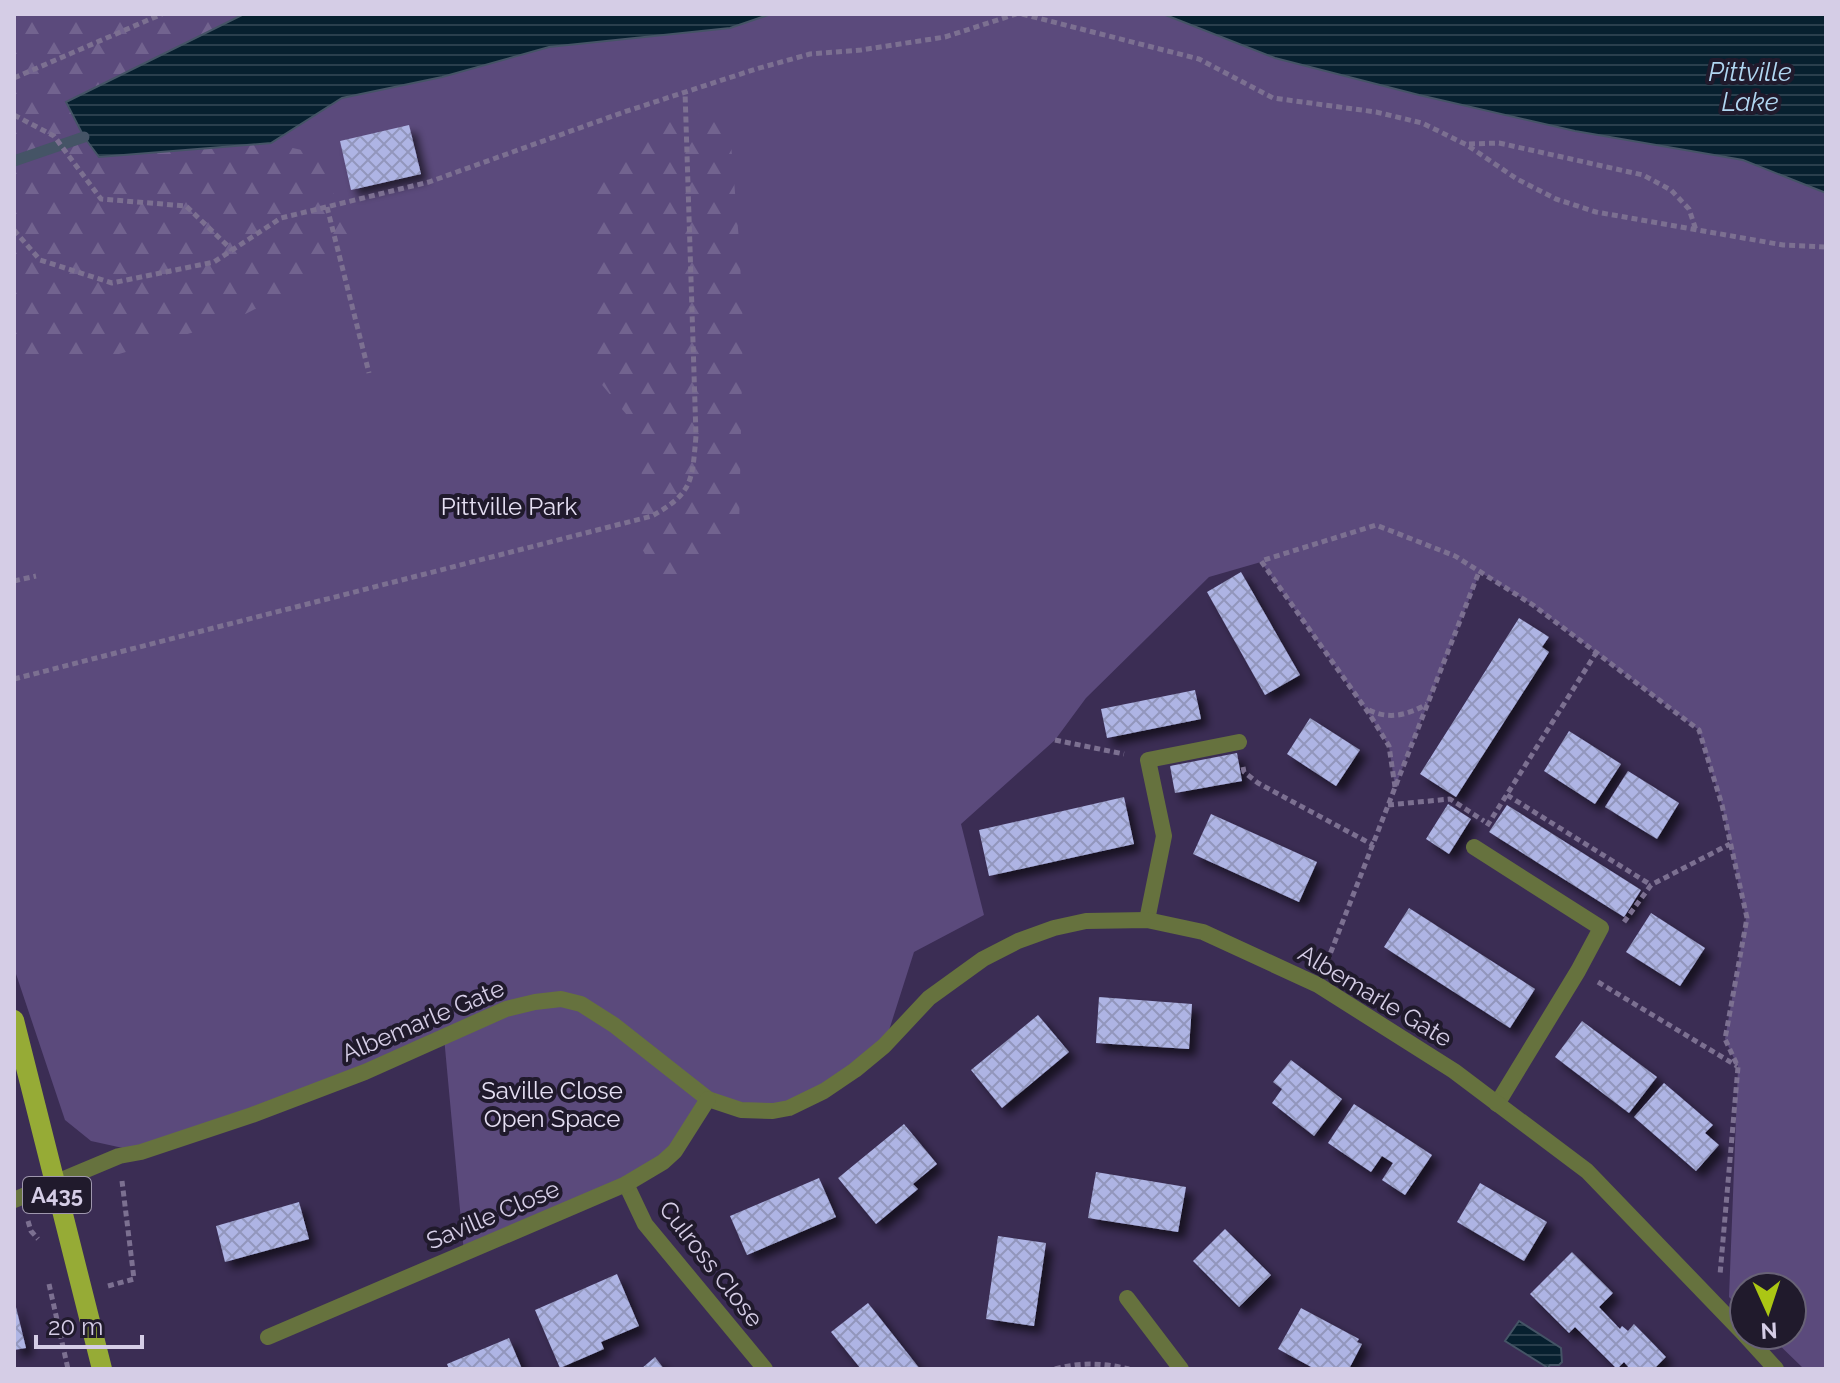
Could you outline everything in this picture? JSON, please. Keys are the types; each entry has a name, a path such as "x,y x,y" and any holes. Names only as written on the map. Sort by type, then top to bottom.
{"main road":[{"name":"A435","path":"14,1020 102,1369"}],"street":[{"path":"1147,920 1164,836 1148,760 1239,742"},
{"path":"1474,847 1601,928 1497,1104"},
{"name":"Albemarle Gate","path":"18,1199 54,1181 119,1156 141,1152 252,1115 365,1072 506,1009 535,1002 561,999 581,1004 614,1025 708,1099 741,1110 789,1108 824,1091 855,1070 884,1046 929,998 983,959 1018,941 1054,928 1086,921 1147,920 1203,932 1318,985 1454,1071 1587,1171 1728,1317"},
{"name":"Saville Close","path":"268,1337 626,1184 663,1162 675,1151 708,1099"},
{"name":"Culross Close","path":"626,1184 645,1224 765,1369"},
{"path":"1127,1298 1181,1369"},
{"name":"Albemarle Gate","path":"1760,1351 1776,1369"}],"path":[{"path":"14,78 162,14"},
{"path":"14,230 40,260 112,283 214,262 281,218 429,182 685,91 810,54 861,50 945,37 1019,14 1199,59 1273,98 1376,112 1422,123 1467,145 1517,179 1556,199 1596,212 1783,245 1826,247"},
{"path":"14,679 652,516 678,501 692,473 696,436 685,91"},
{"path":"14,115 54,136 101,199 186,206 232,250"},
{"path":"1467,145 1499,143 1643,175 1671,190 1689,209 1697,231"},
{"path":"327,207 369,373"},
{"path":"1395,787 1389,746 1261,561 1376,525 1455,556 1533,605 1699,730 1722,805 1747,918 1725,1039 1738,1067 1718,1306"},
{"path":"1318,985 1479,572"},
{"path":"14,581 36,576"},
{"path":"1474,847 1596,653"},
{"path":"1365,708 1376,713 1399,715 1414,712 1428,703"},
{"path":"1055,740 1148,760"},
{"path":"1239,742 1244,772 1258,783 1373,845"},
{"path":"1507,795 1651,885"},
{"path":"1388,805 1450,799 1489,824"},
{"path":"1601,928 1621,926 1651,885 1730,844"},
{"path":"1578,971 1738,1067"},
{"path":"52,1299 134,1279 119,1156"},
{"path":"18,1199 31,1231 38,1236 41,1249"},
{"path":"46,1274 68,1369"},
{"path":"1055,1369 1092,1363 1129,1369"}],"green space":[{"name":"Pittville Park","path":"14,14 1826,14 1826,1369 1804,1369 1785,1351 1808,1351 1808,1271 1730,1271 1738,1067 1725,1039 1746,918 1722,805 1699,730 1533,605 1480,572 1395,787 1389,746 1261,562 1209,577 1086,698 1055,740 961,824 984,915 914,952 884,1046 789,1108 708,1099 663,1162 464,1253 444,1037 141,1152 91,1141 65,1120 14,968"},
{"path":"14,14 244,14 67,102 84,137 99,157 271,143 319,154 350,239 294,289 232,321 119,354 14,358"},
{"path":"714,111 731,144 739,241 743,324 739,532 704,566 685,573 657,576 640,545 643,481 631,420 598,380 592,192 622,142 661,121"}],"water":[{"path":"244,14 771,14 730,28 549,47 442,77 342,98 271,143 99,157 84,137 66,102"},
{"name":"Pittville Lake","path":"1163,14 1826,14 1826,193 1743,160 1575,131 1275,58"},
{"path":"1519,1321 1561,1348 1562,1362 1559,1365 1548,1368 1505,1341"}],"building":[{"path":"409,125 421,174 351,190 340,141"},
{"path":"1241,572 1300,675 1265,695 1207,592"},
{"path":"1519,618 1549,637 1542,647 1549,652 1456,797 1420,774"},
{"path":"1195,690 1201,719 1107,738 1101,709"},
{"path":"1310,718 1360,750 1336,786 1287,754"},
{"path":"1569,731 1621,764 1595,804 1544,771"},
{"path":"1237,753 1242,781 1175,793 1170,766"},
{"path":"1628,771 1679,803 1657,839 1605,807"},
{"path":"1124,797 1134,844 989,876 979,830"},
{"path":"1448,804 1471,819 1449,854 1426,839"},
{"path":"1507,805 1641,890 1624,917 1489,832"},
{"path":"1211,814 1317,862 1299,902 1193,854"},
{"path":"1409,908 1535,989 1510,1028 1384,947"},
{"path":"1651,913 1705,948 1680,986 1626,952"},
{"path":"1099,997 1192,1004 1189,1049 1096,1043"},
{"path":"1038,1015 1069,1052 1002,1108 971,1070"},
{"path":"1582,1021 1657,1077 1629,1113 1555,1057"},
{"path":"1291,1060 1342,1099 1314,1136 1272,1103 1282,1089 1273,1082"},
{"path":"1664,1083 1713,1125 1705,1133 1719,1145 1696,1171 1634,1117"},
{"path":"1354,1104 1432,1155 1405,1195 1382,1180 1393,1163 1382,1156 1371,1172 1328,1143"},
{"path":"904,1124 937,1164 913,1184 918,1189 876,1224 838,1178"},
{"path":"1096,1172 1186,1187 1178,1232 1088,1218"},
{"path":"819,1178 836,1217 747,1255 730,1216"},
{"path":"1480,1183 1547,1222 1524,1261 1457,1222"},
{"path":"299,1202 309,1239 225,1262 216,1226"},
{"path":"1225,1229 1271,1275 1239,1307 1193,1261"},
{"path":"998,1236 1046,1243 1034,1326 986,1319"},
{"path":"1572,1252 1613,1293 1599,1307 1620,1329 1622,1326 1628,1331 1634,1324 1666,1357 1654,1369 1630,1369 1624,1362 1617,1369 1575,1327 1569,1333 1530,1294"},
{"path":"617,1274 639,1326 601,1342 604,1349 560,1368 535,1310"},
{"path":"14,1299 26,1348 14,1350"},
{"path":"868,1303 920,1369 861,1369 831,1332"},
{"path":"1301,1308 1359,1339 1357,1342 1362,1344 1349,1369 1315,1369 1278,1349"},
{"path":"509,1338 522,1369 449,1369 447,1364"},
{"path":"655,1357 664,1369 641,1369"}],"waterway":[{"path":"14,161 84,137"}],"park label":[{"name":"Saville Close Open Space","path":"552,1105"}]}
